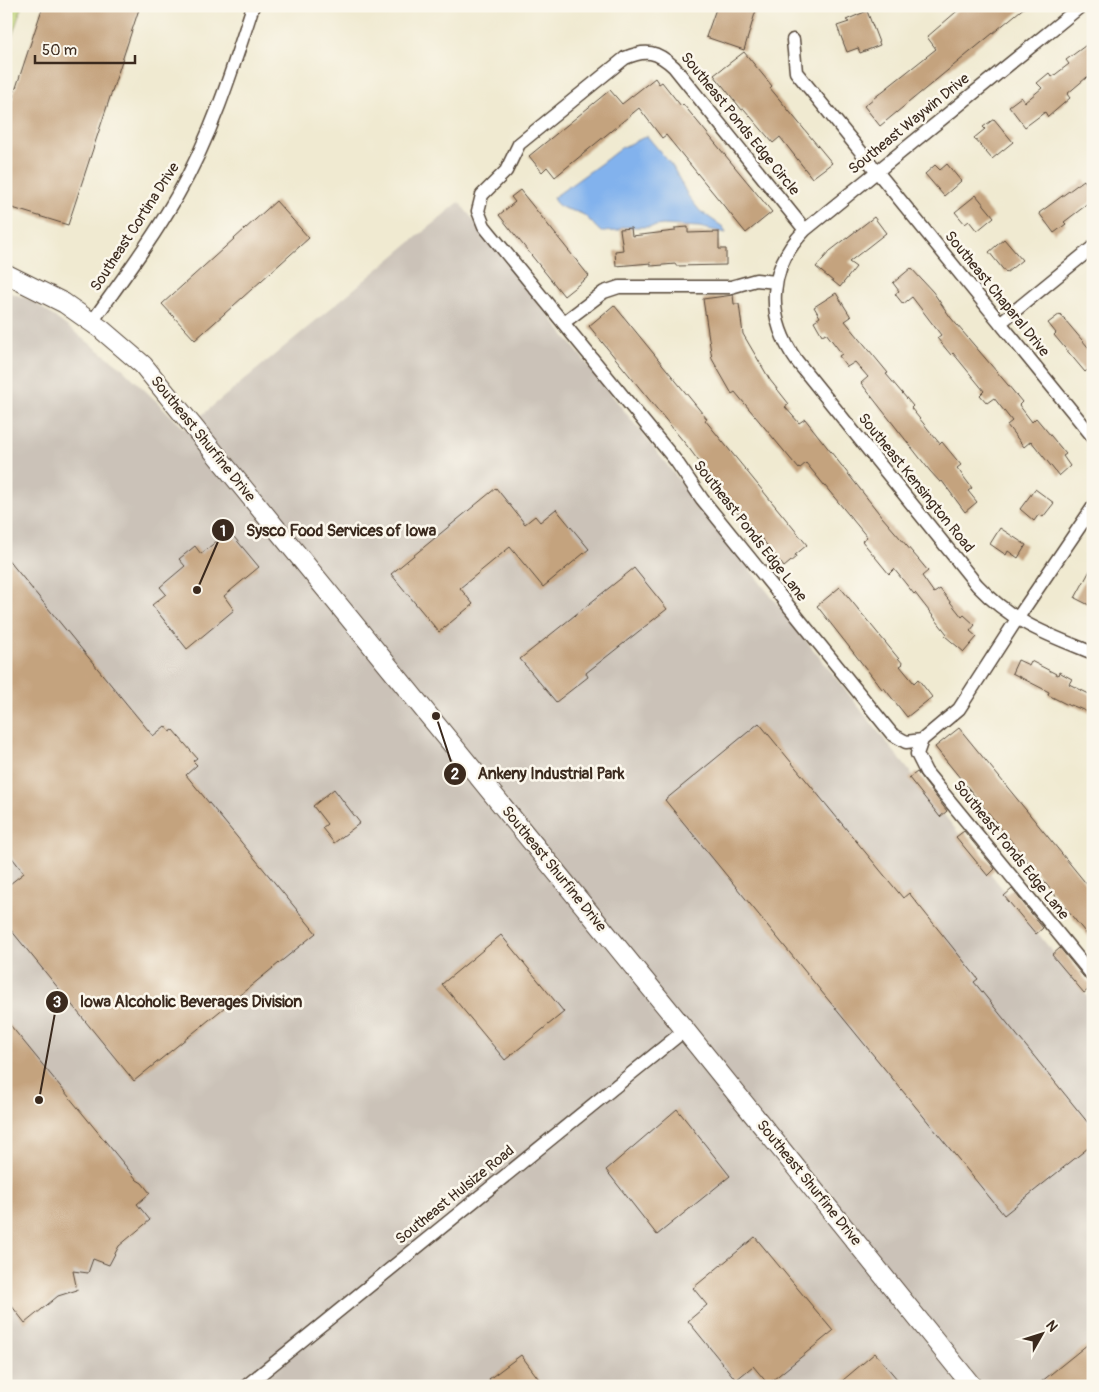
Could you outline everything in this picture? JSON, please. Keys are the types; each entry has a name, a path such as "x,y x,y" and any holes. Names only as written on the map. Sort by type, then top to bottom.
{"street":[{"name":"Southeast Cortina Drive","path":"92,322 167,212 189,174 216,114 253,6"},
{"name":"Southeast Waywin Drive","path":"776,282 786,255 805,230 1081,6"},
{"name":"Southeast Chaparal Drive","path":"793,40 796,72 1093,437"},
{"name":"Southeast Ponds Edge Circle","path":"563,323 484,226 478,212 480,200 486,190 506,171 519,144 625,58 636,53 656,54 674,67 805,230"},
{"path":"1000,323 1093,247"},
{"name":"Southeast Shurfine Drive","path":"6,274 64,303 92,322 142,365 307,564 972,1386"},
{"path":"563,323 604,292 619,287 731,287 756,280 776,282"},
{"name":"Southeast Kensington Road","path":"776,282 776,314 780,332 787,347 977,585 995,603 1034,629 1093,653"},
{"name":"Southeast Ponds Edge Lane","path":"563,323 676,461 702,499 892,734 906,742 922,740 917,754 926,772 1093,976"},
{"path":"922,740 959,710 1017,619 1093,507"},
{"name":"Southeast Hulsize Road","path":"246,1386 685,1030"}],"shaded area":[{"path":"459,202 1093,1003 1093,1386 6,1386 6,291 33,301 120,366 185,429"}],"green space":[{"path":"6,6 22,6 6,55"}],"water":[{"path":"647,136 673,167 688,196 700,211 723,227 726,233 699,227 663,225 623,227 617,231 601,232 584,215 562,208 555,202 553,198 621,148"}],"building":[{"path":"43,6 140,6 68,225 6,206 6,118"},
{"path":"717,6 746,6 756,10 744,50 706,37"},
{"path":"963,6 1026,6 880,126 864,106 936,49 927,37"},
{"path":"867,11 880,45 860,53 858,48 847,52 837,26 849,22 846,20"},
{"path":"1093,40 1093,72 1067,94 1070,98 1048,117 1045,112 1025,127 1009,106 1021,97 1025,102 1042,88 1037,83 1049,73 1052,77 1069,64 1066,60"},
{"path":"744,52 772,86 770,88 832,163 812,178 780,137 773,143 744,109 742,110 714,75"},
{"path":"655,78 659,84 662,82 681,106 683,104 772,212 746,233 666,135 662,138 639,108 555,177 547,167 542,172 529,156 610,90 622,104"},
{"path":"994,119 1013,142 992,159 974,138 985,129 983,127"},
{"path":"947,164 961,181 944,196 925,174 935,165 940,170"},
{"path":"1084,180 1088,186 1093,182 1093,200 1064,222 1066,224 1054,233 1039,213"},
{"path":"520,190 589,276 564,296 499,215 515,202 511,197"},
{"path":"976,195 994,217 977,231 969,221 965,224 955,212"},
{"path":"276,201 309,238 195,340 162,304"},
{"path":"874,217 886,233 849,262 856,267 840,287 816,267 830,251"},
{"path":"688,227 688,233 719,232 719,249 726,249 726,265 676,266 676,264 651,266 651,263 616,266 615,251 623,250 620,229 631,228 632,236 675,231 675,228"},
{"path":"1004,239 1022,260 1006,273 989,252"},
{"path":"911,268 933,292 951,318 1022,402 1019,405 1032,422 1036,418 1066,454 1063,456 1070,466 1059,476 1031,441 1024,447 1007,425 1012,421 994,398 987,403 980,395 984,391 953,353 951,355 937,338 941,335 912,297 903,304 895,294 899,291 893,283"},
{"path":"836,293 851,317 845,321 888,373 886,374 913,406 911,408 940,444 942,442 961,465 957,468 972,488 968,491 977,502 965,512 942,481 940,482 930,471 861,383 868,377 855,362 847,367 839,356 842,354 826,333 822,335 814,321 820,317 814,307"},
{"path":"733,295 734,304 739,304 743,334 770,380 789,404 785,407 799,423 805,419 882,517 928,571 922,576 934,593 940,589 962,617 964,615 975,625 970,631 977,637 964,652 945,636 947,634 894,569 889,574 862,541 867,537 806,463 799,469 735,392 732,394 712,359 703,299"},
{"path":"614,305 807,545 784,567 762,539 761,541 688,447 589,326"},
{"path":"1060,314 1093,353 1093,366 1085,372 1054,335 1056,333 1048,323"},
{"path":"496,488 525,524 535,516 540,522 556,509 589,549 543,587 510,547 460,588 473,604 439,632 391,574"},
{"path":"1035,489 1054,503 1043,517 1039,514 1034,521 1020,509"},
{"path":"1000,528 1026,545 1018,558 1008,551 1006,555 990,544"},
{"path":"229,531 259,567 224,596 234,610 187,649 152,605 166,594 160,587 185,566 179,559 195,546 201,554"},
{"path":"6,557 153,736 165,726 170,732 173,730 197,758 193,761 197,765 186,775 316,933 134,1081 6,924 6,887 24,873 6,850"},
{"path":"1093,565 1093,607 1075,598"},
{"path":"634,568 667,609 586,673 588,677 556,702 520,659"},
{"path":"840,587 903,664 900,666 914,683 918,679 932,697 907,717 884,688 882,689 817,606"},
{"path":"1018,660 1029,665 1031,661 1058,675 1059,672 1072,679 1069,684 1093,696 1093,714 1070,706 1048,695 1049,692 1012,673"},
{"path":"759,723 903,898 909,893 978,979 974,982 1093,1129 1093,1144 1004,1215 665,800"},
{"path":"959,728 1093,892 1093,942 935,747"},
{"path":"917,772 947,811 940,817 909,778"},
{"path":"334,789 360,823 334,843 322,828 327,824 313,806"},
{"path":"964,831 995,869 988,876 956,837"},
{"path":"1012,889 1043,928 1036,934 1004,896"},
{"path":"501,935 564,1012 505,1060 442,984"},
{"path":"1060,948 1087,981 1093,984 1084,993 1052,955"},
{"path":"6,1020 137,1180 150,1193 137,1204 150,1220 119,1246 109,1265 93,1259 88,1273 73,1271 77,1290 58,1296 25,1323 11,1305 6,1309"},
{"path":"677,1109 730,1176 657,1235 606,1170"},
{"path":"755,1237 833,1331 768,1384 753,1366 736,1380 688,1321 707,1305 693,1288"},
{"path":"1093,1340 1093,1386 1036,1386"},
{"path":"875,1353 903,1386 836,1386"},
{"path":"521,1355 544,1386 494,1386 489,1379"}],"place":[{"name":"Sysco Food Services of Iowa","path":"197,590"},
{"name":"Ankeny Industrial Park","path":"436,716"},
{"name":"Iowa Alcoholic Beverages Division","path":"39,1100"}]}
